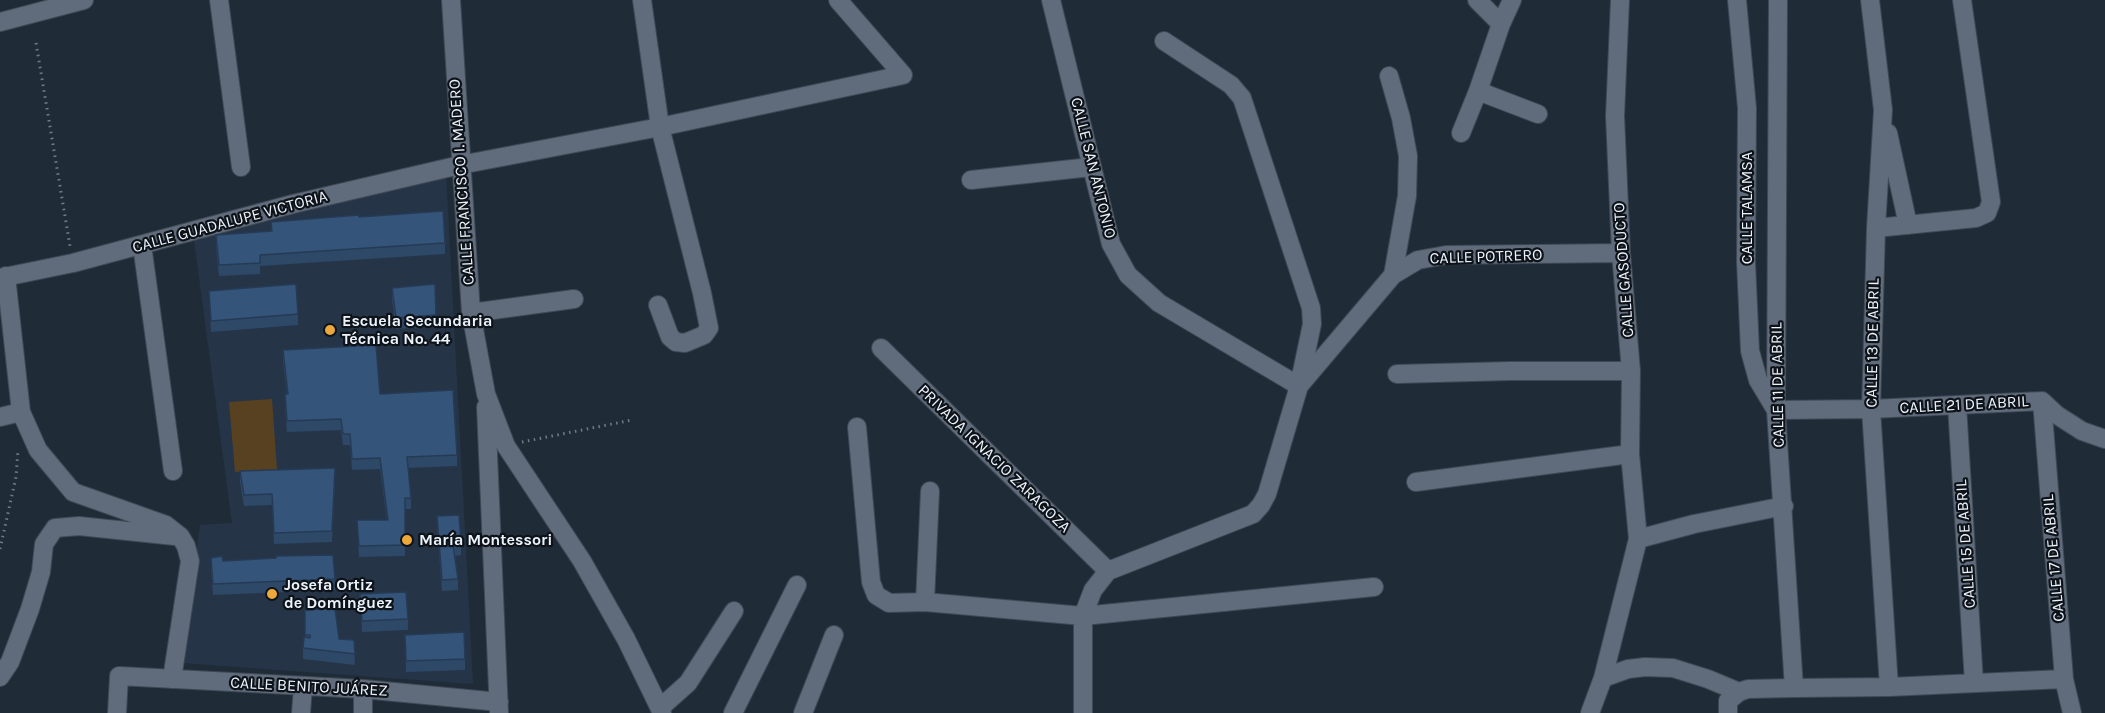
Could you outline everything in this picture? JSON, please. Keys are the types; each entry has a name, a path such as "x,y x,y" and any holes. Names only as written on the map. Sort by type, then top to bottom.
{"street":[{"path":"0,22 84,0"},
{"path":"219,0 241,167"},
{"name":"CALLE FRANCISCO I. MADERO","path":"451,0 471,313 486,394 506,446 582,561 626,639 661,710"},
{"path":"642,0 660,127 709,328 704,334 685,343 676,342 670,337 658,306"},
{"name":"CALLE GUADALUPE VICTORIA","path":"3,277 73,262 293,204 460,165 660,127 903,75 838,0"},
{"name":"CALLE SAN ANTONIO","path":"1051,0 1111,244 1128,275 1159,303 1299,386"},
{"path":"1477,0 1501,24"},
{"path":"1461,133 1512,0"},
{"name":"CALLE GASODUCTO","path":"1590,713 1603,678 1638,539 1630,454 1631,371 1621,253 1616,116 1620,0"},
{"name":"CALLE TALAMSA","path":"1737,0 1747,108 1746,262 1750,351 1758,380 1776,410"},
{"name":"CALLE 11 DE ABRIL","path":"1778,0 1776,410 1794,688"},
{"name":"CALLE 13 DE ABRIL","path":"1870,0 1883,110 1876,228 1871,409 1888,687"},
{"path":"1876,228 1976,218 1987,213 1991,202 1962,0"},
{"path":"1083,713 1083,616 1093,590 1108,571 1253,514 1261,505 1267,494 1299,386 1312,324 1311,308 1242,98 1231,85 1164,41"},
{"path":"1389,76 1401,118 1408,156 1407,196 1393,275"},
{"path":"1478,91 1538,114"},
{"path":"1883,110 1908,225"},
{"path":"971,180 1091,167"},
{"path":"142,245 173,471"},
{"name":"CALLE POTRERO","path":"1299,386 1393,275 1418,260 1446,255 1621,253"},
{"path":"3,277 21,412 38,450 73,492 166,525 180,536 186,546 190,561 172,679"},
{"path":"471,313 574,299"},
{"name":"PRIVADA IGNACIO ZARAGOZA","path":"880,348 1108,571"},
{"path":"1397,374 1631,371"},
{"path":"486,394 499,707"},
{"name":"CALLE 21 DE ABRIL","path":"1776,410 1871,409 2042,401 2057,415 2082,431 2105,438"},
{"name":"CALLE 17 DE ABRIL","path":"2042,401 2064,679 2072,713"},
{"name":"CALLE 15 DE ABRIL","path":"1957,405 1974,683"},
{"path":"0,417 21,412"},
{"path":"857,427 871,582 876,596 889,603 925,602 1083,616 1374,587"},
{"path":"1416,482 1630,454"},
{"path":"925,602 930,491"},
{"path":"1638,539 1694,524 1784,507"},
{"path":"0,677 10,662 30,609 41,572 44,544 55,528 79,526 180,536"},
{"path":"733,713 797,585"},
{"path":"661,710 688,683 734,610"},
{"path":"803,713 834,635"},
{"path":"1603,678 1628,669 1673,668 1739,692"},
{"name":"CALLE BENITO JUÁREZ","path":"117,713 119,676 363,689 499,707"},
{"path":"1728,713 1728,700 1748,689 1888,687 2064,679"},
{"path":"301,713 303,687"},
{"path":"363,689 363,713"}],"path":[{"path":"36,44 73,262"},
{"path":"506,446 632,420"},
{"path":"0,549 16,477 19,445"}],"shaded area":[{"path":"446,174 473,684 183,663 200,525 232,523 194,240"},
{"path":"272,399 277,470 235,472 229,402"}],"building":[{"path":"443,211 445,243 260,255 260,263 219,265 216,235 272,231 271,222"},
{"path":"296,284 298,314 211,321 209,291"},
{"path":"435,284 436,315 396,318 392,288"},
{"path":"376,345 380,394 453,390 457,455 407,457 411,498 405,498 405,545 359,546 357,520 388,520 380,458 352,459 350,434 343,434 341,419 287,421 285,394 288,394 283,350"},
{"path":"335,468 332,531 274,533 272,494 244,495 240,471"},
{"path":"459,515 461,544 453,545 458,579 442,580 437,516"},
{"path":"333,555 335,579 213,584 211,558 222,556 223,561 276,558 276,556"},
{"path":"406,592 408,619 362,621 360,594"},
{"path":"335,608 339,639 354,640 355,654 303,648 304,637 310,638 310,635 305,635 305,610"},
{"path":"464,632 465,659 406,661 405,635"}],"place":[{"name":"Escuela Secundaria Técnica No. 44","path":"330,330"},
{"name":"María Montessori","path":"407,540"},
{"name":"Josefa Ortiz de Domínguez","path":"272,594"}]}
